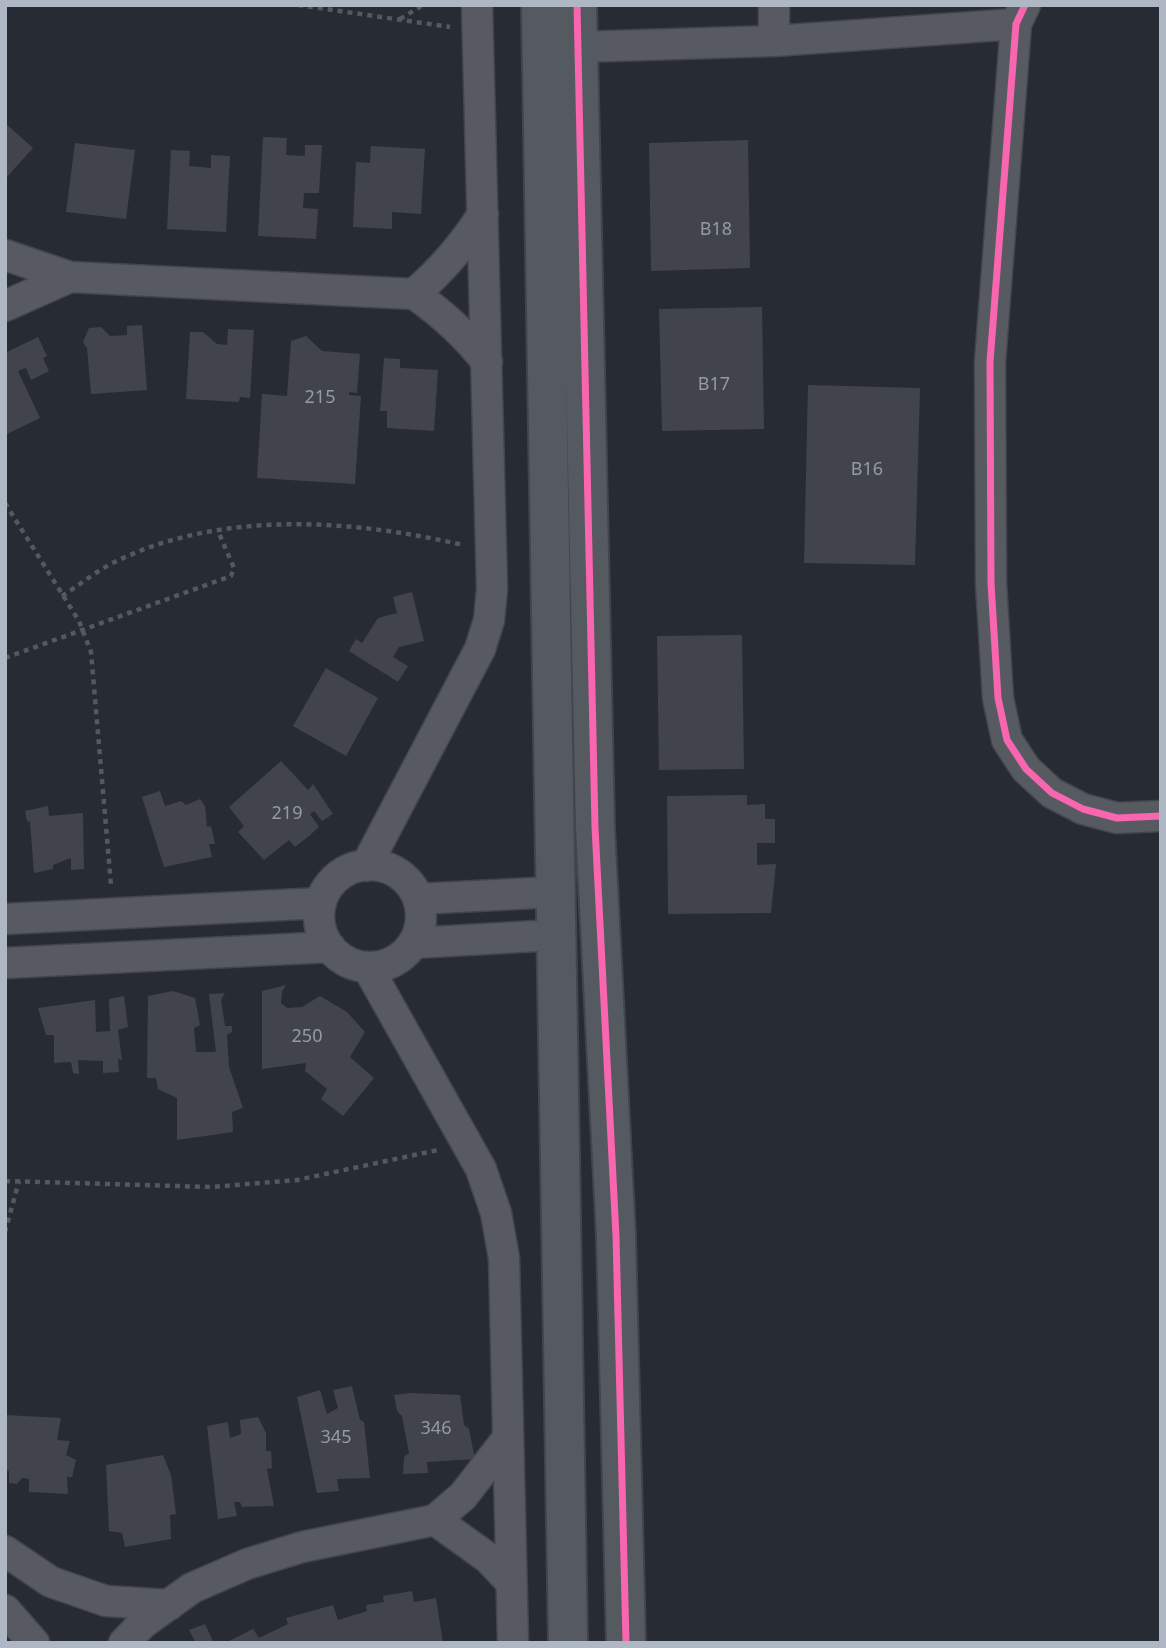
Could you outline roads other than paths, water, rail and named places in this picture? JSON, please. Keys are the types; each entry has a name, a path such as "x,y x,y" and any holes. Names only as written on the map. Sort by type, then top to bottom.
{"street":[{"path":"541,5 568,1643"},
{"path":"577,5 595,827 617,1236 626,1643"},
{"path":"774,5 774,41"},
{"path":"578,47 774,41 1020,15 990,362 990,583 998,698 1007,740 1026,769 1052,793 1083,809 1117,818 1161,816"},
{"path":"366,866 480,649 489,620 491,551 478,18"},
{"path":"414,294 441,271 464,244 483,214"},
{"path":"5,256 70,277 414,294 442,313 466,335 487,362"},
{"path":"5,306 70,277"},
{"path":"549,595 591,593"},
{"path":"366,866 398,873 418,899 421,922 414,943 394,962 368,968 346,961 330,947 320,926 321,903 326,891 343,873 366,866"},
{"path":"418,899 554,892"},
{"path":"493,895 494,939"},
{"path":"5,919 321,903"},
{"path":"414,943 555,935"},
{"path":"5,963 330,947"},
{"path":"368,968 481,1169 496,1213 504,1258 513,1643"},
{"path":"561,1237 617,1236"},
{"path":"124,1643 143,1623 192,1588 247,1564 302,1547 435,1520 463,1496 508,1438"},
{"path":"435,1520 480,1551 511,1581"},
{"path":"5,1551 51,1583 106,1601 169,1605"},
{"path":"5,1610 34,1643"}]}
